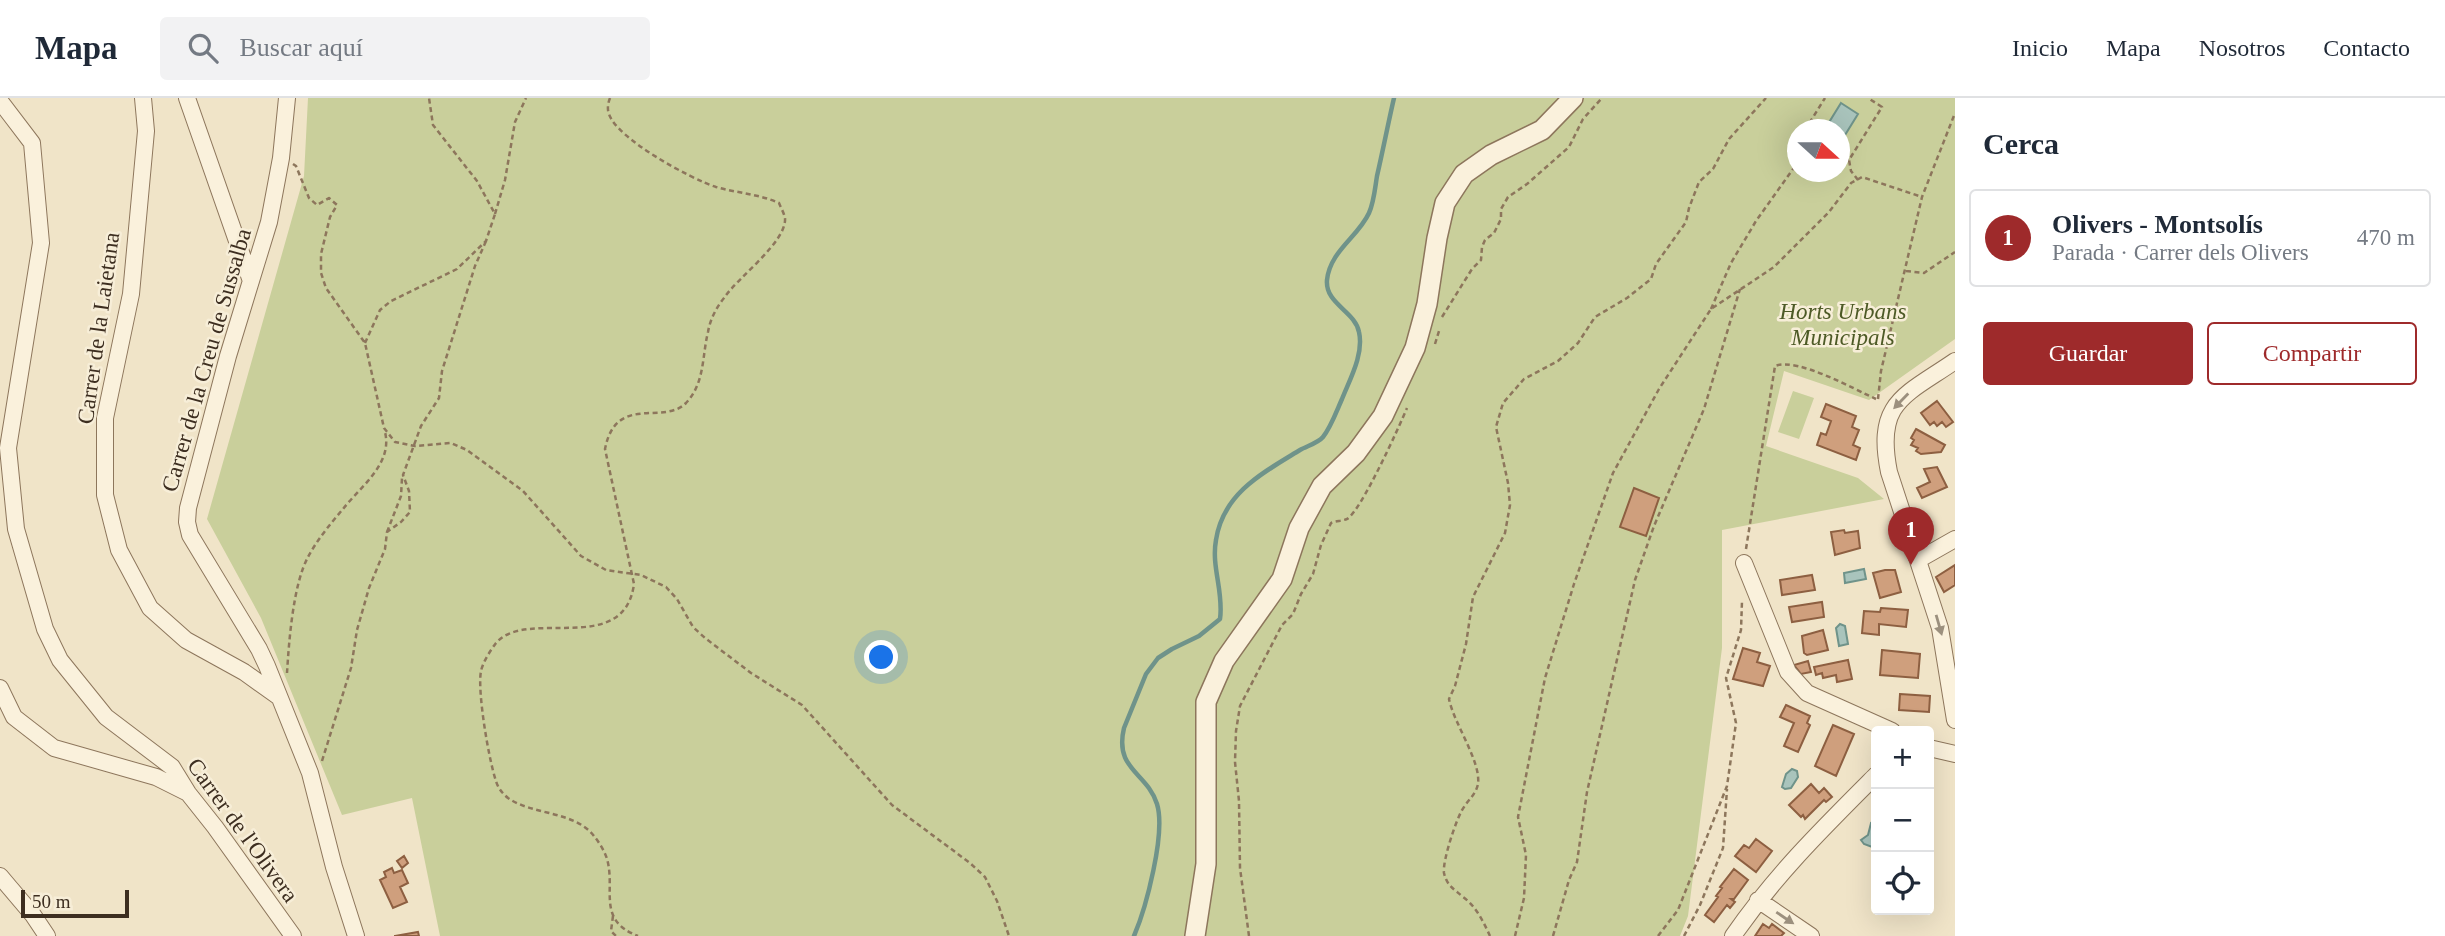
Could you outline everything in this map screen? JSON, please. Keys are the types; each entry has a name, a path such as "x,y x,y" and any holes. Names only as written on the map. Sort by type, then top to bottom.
{"street":[{"name":"Carrer de la Laietana","path":"143,98 146,131 131,293 105,418 105,495 119,550 150,608 186,640 244,672 279,698"},
{"path":"187,98 251,281"},
{"name":"Carrer de la Creu de Sussalba","path":"286,98 281,158 270,222 187,508 187,522 190,535 259,649 314,788 334,867 356,936"},
{"path":"1195,936 1206,864 1206,702 1224,661 1282,579 1299,528 1322,486 1356,453 1383,416 1415,348 1427,304 1445,203 1464,174 1491,155 1542,130 1573,98"},
{"name":"Carrer de l'Olivera","path":"0,101 32,143 41,243 8,448 16,529 45,629 60,660 106,717 172,767 188,793 293,936"},
{"path":"1955,361 1901,398 1893,407 1887,423 1884,447 1889,472 1940,628 1955,720"},
{"path":"1918,560 1955,539"},
{"path":"1745,556 1788,672 1807,693 1881,726"},
{"path":"0,688 14,717 54,748 156,777 188,793"},
{"path":"1934,749 1952,754 1955,736"},
{"path":"1733,936 1758,900 1800,850 1871,780"},
{"path":"0,876 47,936"},
{"path":"1758,900 1811,936"}],"path":[{"path":"429,98 433,125 477,181 495,214"},
{"path":"314,788 351,668 357,631 369,588 385,549 387,532 401,496 402,475 421,426 439,398 442,371 475,266 495,214 511,154 515,122 526,98"},
{"path":"610,98 609,114 621,131 660,159 716,187 755,194 779,203 785,219 779,237 734,285 716,310 709,328 704,366 685,404 673,410 626,417 612,427 607,438 605,449 633,573 634,584 630,601 617,617 595,625 514,631 497,642 481,671 480,693 484,719 496,781 501,792 511,800 561,816 593,834 607,859 608,903 614,916 625,928 638,936"},
{"path":"1433,348 1446,309 1481,260 1485,240 1494,233 1502,219 1501,209 1508,197 1569,147 1583,119 1602,98"},
{"path":"1490,936 1485,922 1447,882 1443,869 1455,822 1478,787 1469,747 1455,721 1448,699 1455,687 1466,644 1473,597 1498,550 1507,524 1510,505 1508,483 1496,427 1503,402 1524,379 1558,361 1578,343 1595,317 1628,298 1651,279 1656,264 1686,222 1699,183 1713,169 1729,139 1766,98"},
{"path":"1812,119 1825,98"},
{"path":"1850,158 1882,107 1868,98"},
{"path":"1876,399 1922,197 1955,113"},
{"path":"279,698 287,673 301,571 342,509 376,472 383,456 386,438 365,343 326,288 321,273 321,254 330,217 337,205 330,198 317,205 309,198 296,166 281,158"},
{"path":"1850,166 1858,180"},
{"path":"1515,936 1524,898 1526,855 1518,817 1545,678 1613,473 1659,389 1711,309 1731,263 1787,176"},
{"path":"1711,309 1774,267 1829,212 1851,183 1862,177 1922,197"},
{"path":"365,343 380,310 391,301 457,268 486,241"},
{"path":"1905,271 1924,273 1955,252"},
{"path":"1553,936 1577,862 1587,792 1635,580 1654,526 1704,409 1741,289"},
{"path":"1745,556 1775,366 1783,363 1815,371 1893,407"},
{"path":"1249,936 1240,868 1235,762 1240,706 1282,625 1293,614 1312,574 1331,523 1348,518 1357,507 1384,459 1407,408"},
{"path":"384,428 395,442 415,446 452,443 467,450 523,491 581,556 606,570 641,575 666,587 677,599 693,627 705,638 751,673 802,705 892,805 985,877 998,901 1009,936"},
{"path":"387,532 410,512 409,491 402,475"},
{"path":"1684,936 1723,848 1727,786 1736,723 1726,678 1741,630 1743,590"},
{"path":"1658,936 1678,911 1727,786"},
{"path":"614,916 611,931 616,936"}],"green space":[{"name":"Horts Urbans Municipals","path":"308,98 1955,98 1955,339 1869,400 1784,371 1766,446 1858,478 1884,499 1722,530 1722,648 1688,916 1680,936 440,936 412,798 342,815 261,618 207,519 304,176"},
{"path":"1793,391 1814,398 1799,439 1778,432"}],"water":[{"path":"1841,103 1858,114 1850,127 1850,119 1831,119"},
{"path":"1864,569 1866,579 1845,583 1844,573"},
{"path":"1840,624 1845,626 1848,644 1839,646 1836,628"},
{"path":"1792,769 1797,771 1798,777 1791,788 1785,789 1782,787 1786,774"},
{"path":"1871,823 1871,847 1861,840 1868,835"}],"building":[{"path":"1937,401 1953,422 1946,427 1942,422 1937,426 1934,422 1930,425 1921,413"},
{"path":"1826,404 1856,416 1852,427 1859,430 1853,445 1860,448 1856,460 1817,445 1821,433 1826,435 1831,421 1821,417"},
{"path":"1916,429 1945,445 1941,452 1921,454 1916,451 1918,448 1911,445 1914,440 1911,438"},
{"path":"1937,467 1947,487 1922,498 1917,488 1930,482 1924,469"},
{"path":"1634,488 1659,498 1646,536 1620,527"},
{"path":"1844,530 1845,533 1858,531 1860,548 1835,555 1831,532"},
{"path":"1955,565 1955,585 1944,592 1936,577"},
{"path":"1895,570 1901,592 1880,598 1873,573"},
{"path":"1812,575 1815,590 1782,595 1780,580"},
{"path":"1822,602 1824,617 1792,622 1789,607"},
{"path":"1881,608 1908,610 1906,627 1879,624 1879,635 1862,633 1864,611 1880,612"},
{"path":"1823,630 1828,650 1807,655 1804,653 1802,636"},
{"path":"1743,648 1760,653 1757,662 1770,666 1763,686 1733,679"},
{"path":"1882,650 1920,654 1918,678 1880,675"},
{"path":"1848,660 1852,679 1837,682 1836,675 1823,678 1822,673 1816,675 1814,667"},
{"path":"1808,661 1811,672 1801,674 1794,665"},
{"path":"1900,694 1930,696 1929,712 1899,710"},
{"path":"1786,705 1810,716 1807,723 1810,725 1798,752 1784,746 1794,723 1780,717"},
{"path":"1833,725 1854,734 1836,776 1815,766"},
{"path":"1811,784 1819,793 1824,788 1832,797 1826,802 1824,800 1805,819 1789,805"},
{"path":"1756,839 1772,851 1756,872 1735,856 1744,845 1749,848"},
{"path":"404,856 408,863 402,868 397,861"},
{"path":"392,868 394,873 402,870 408,883 400,887 407,902 393,908 380,880 386,877 384,872"},
{"path":"1734,869 1748,880 1734,899 1731,899 1735,902 1730,908 1727,905 1714,922 1705,915 1718,897 1716,896 1722,888 1720,887"},
{"path":"1763,924 1769,928 1772,924 1784,933 1781,936 1755,936"},
{"path":"418,932 419,936 395,936"}],"waterway":[{"path":"1134,936 1144,908 1157,851 1159,817 1152,793 1127,762 1122,742 1124,728 1146,674 1158,658 1199,636 1220,619 1215,550 1220,524 1227,509 1259,476 1321,439 1342,399 1358,358 1359,332 1352,318 1331,295 1327,280 1333,261 1371,209 1394,98"}],"place":[{"name":"Olivers - Montsolís","path":"1911,565"}]}
